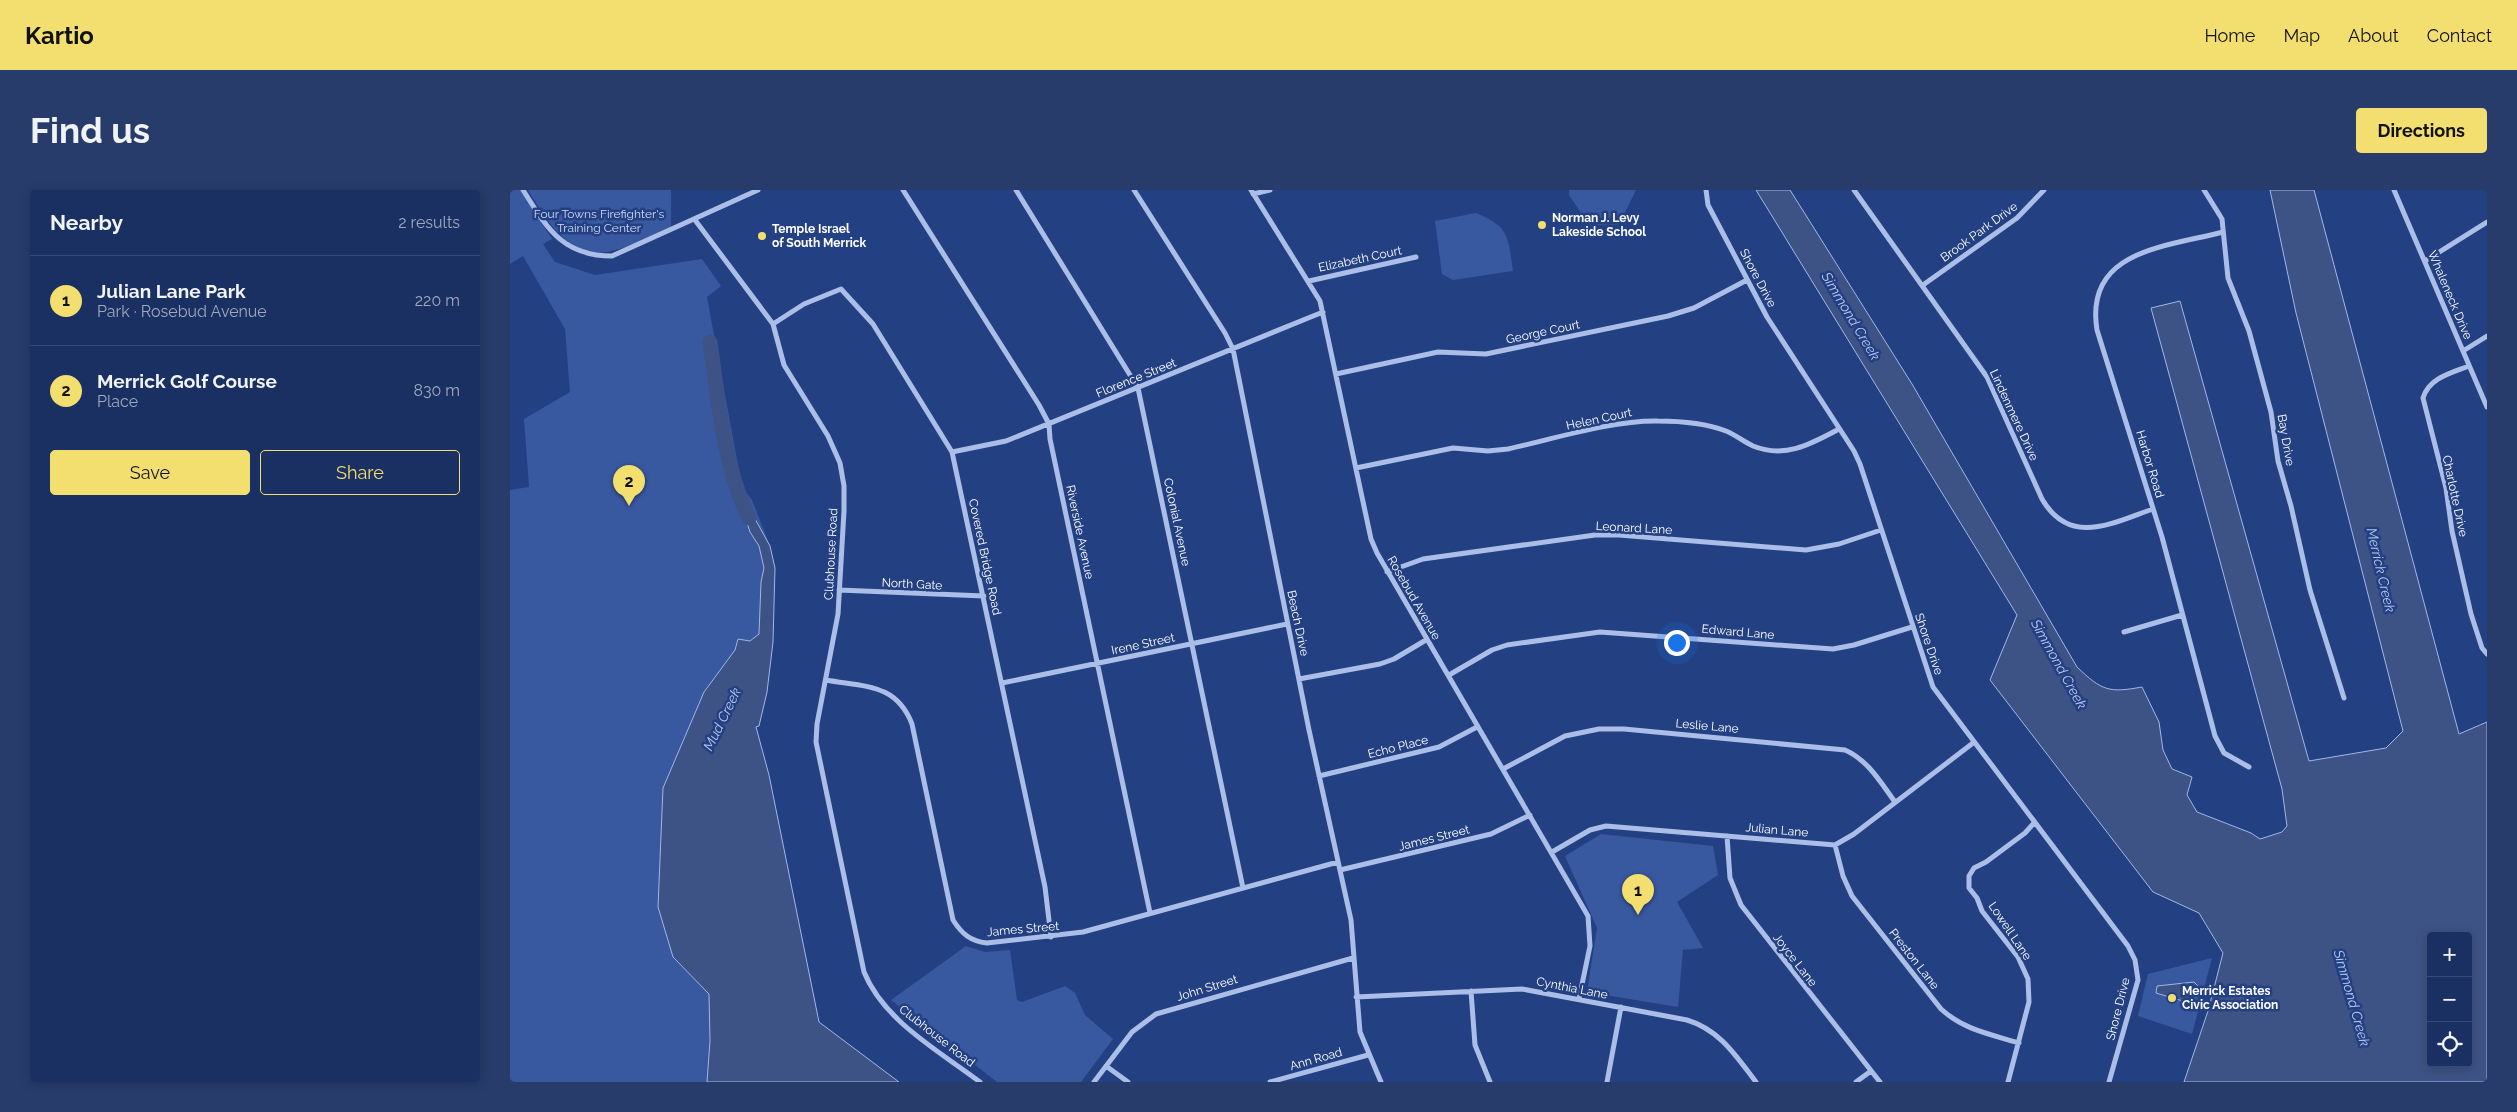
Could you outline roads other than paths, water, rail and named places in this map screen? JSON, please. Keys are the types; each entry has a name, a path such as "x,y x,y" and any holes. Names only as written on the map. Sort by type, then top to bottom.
{"street":[{"path":"522,190 547,227 559,240 585,254 596,256 612,256 758,190"},
{"name":"Riverside Avenue","path":"903,190 1039,405 1049,424 1050,439 1150,913"},
{"name":"Colonial Avenue","path":"1016,190 1138,388 1243,888"},
{"name":"Beach Drive","path":"1134,190 1225,333 1233,349 1319,776 1351,920 1360,1032 1368,1054 1382,1082"},
{"path":"1252,192 1270,190"},
{"name":"Shore Drive","path":"1706,190 1708,205 1767,317 1860,464 1933,687 1973,743 2128,946 2135,960 2138,980 2109,1082"},
{"name":"Lindenmere Drive","path":"1854,190 1987,377 2042,499 2054,516 2070,526 2089,529 2153,509"},
{"name":"Brook Park Drive","path":"1922,285 2017,218 2044,190"},
{"name":"Bay Drive","path":"2204,190 2222,219 2228,278 2249,331 2271,412 2278,461 2291,506 2310,590 2344,698"},
{"name":"Whaleneck Drive","path":"2394,190 2487,408"},
{"name":"Rosebud Avenue","path":"1252,192 1319,296 1324,312 1371,539 1387,572 1426,640 1449,675 1477,727 1584,907 1590,926 1590,946 1580,999"},
{"name":"Clubhouse Road","path":"695,220 773,324 784,365 828,436 840,463 844,486 838,614 817,724 817,749 864,972 871,989 885,1008 980,1082"},
{"path":"2424,261 2487,222"},
{"name":"Harbor Road","path":"2223,232 2138,254 2124,260 2108,274 2096,300 2094,312 2097,330 2153,509 2219,747 2228,756 2249,766"},
{"name":"Elizabeth Court","path":"1309,281 1416,258"},
{"name":"George Court","path":"1336,374 1438,352 1486,354 1668,316 1694,308 1747,280"},
{"name":"Covered Bridge Road","path":"773,324 804,304 841,289 873,324 952,452 1045,887 1051,937"},
{"name":"Florence Street","path":"952,452 994,445 1324,312"},
{"path":"2463,351 2487,336"},
{"name":"Charlotte Drive","path":"2469,366 2433,382 2426,389 2423,398 2446,488 2452,531 2469,605 2482,648 2487,654"},
{"name":"Helen Court","path":"1356,468 1452,448 1488,451 1508,449 1635,421 1705,424 1728,432 1753,446 1772,451 1792,451 1805,447 1839,429"},
{"name":"Leonard Lane","path":"1387,572 1423,559 1596,535 1619,535 1806,550 1839,544 1881,530"},
{"name":"North Gate","path":"839,590 984,596"},
{"path":"2124,632 2182,615"},
{"name":"Irene Street","path":"1002,683 1288,624"},
{"name":"Edward Lane","path":"1449,675 1492,650 1507,645 1600,632 1833,649 1854,645 1912,627"},
{"path":"1299,679 1380,664 1394,659 1426,640"},
{"name":"James Street","path":"826,680 884,691 898,698 906,709 912,724 950,911 960,931 970,939 987,943 1083,932 1338,862"},
{"name":"Echo Place","path":"1319,776 1440,747 1477,727"},
{"name":"Leslie Lane","path":"1503,769 1564,736 1587,730 1624,729 1845,750 1855,754 1867,765 1895,802"},
{"path":"1835,845 1973,743"},
{"name":"James Street","path":"1340,870 1491,834 1530,814"},
{"name":"Lowell Lane","path":"2008,1082 2030,1002 2028,979 2018,957 1982,911 1977,898 1969,888 1968,882 1974,868 1986,862 2025,833 2034,823"},
{"name":"Julian Lane","path":"1552,852 1590,830 1606,826 1835,845"},
{"name":"Joyce Lane","path":"1727,836 1730,878 1741,905 1880,1082"},
{"name":"Preston Lane","path":"1835,845 1843,876 1852,896 1941,1009 1955,1022 1965,1027 2019,1043"},
{"name":"John Street","path":"1094,1082 1132,1032 1156,1014 1353,958"},
{"name":"Cynthia Lane","path":"1356,997 1528,990 1701,1024 1724,1041 1756,1082"},
{"path":"1471,991 1476,1045 1490,1082"},
{"path":"1607,1082 1620,1007"},
{"name":"Ann Road","path":"1270,1082 1368,1054"},
{"path":"1106,1066 1128,1082"},
{"path":"1856,1082 1870,1071"}],"water":[{"path":"1756,190 1790,190 1912,384 2077,667 2093,681 2106,688 2121,690 2142,687 2159,722 2163,750 2172,769 2192,777 2187,795 2197,812 2251,833 2260,839 2282,832 2287,826 2282,789 2151,308 2180,301 2309,761 2386,748 2403,731 2296,313 2270,190 2314,190 2459,734 2487,722 2487,1082 2184,1082 2208,1011 2223,953 2199,913 2153,892 1990,680 2017,615"},
{"path":"740,501 749,508 770,546 775,568 773,642 767,692 759,726 756,727 769,775 819,1022 899,1082 707,1082 710,1041 709,994 673,957 658,907 663,788 704,692 735,650 738,639 750,641 759,634 761,582 764,568 759,546 750,532"},
{"path":"2194,982 2198,986 2193,1004 2156,993 2157,986"}],"waterway":[{"name":"Mud Creek","path":"710,342 719,409 728,455 733,477 749,518"}],"place":[{"name":"Norman J. Levy Lakeside School","path":"1542,225"},
{"name":"Temple Israel of South Merrick","path":"762,236"},
{"name":"Merrick Golf Course","path":"629,506"},
{"name":"Julian Lane Park","path":"1638,915"},
{"name":"Merrick Estates Civic Association","path":"2172,998"}],"park label":[{"name":"Four Towns Firefighter's Training Center","path":"599,221"}],"water label":[{"name":"Simmond Creek","path":"1851,316"},
{"name":"Merrick Creek","path":"2381,570"},
{"name":"Simmond Creek","path":"2059,664"},
{"name":"Simmond Creek","path":"2352,998"}]}
